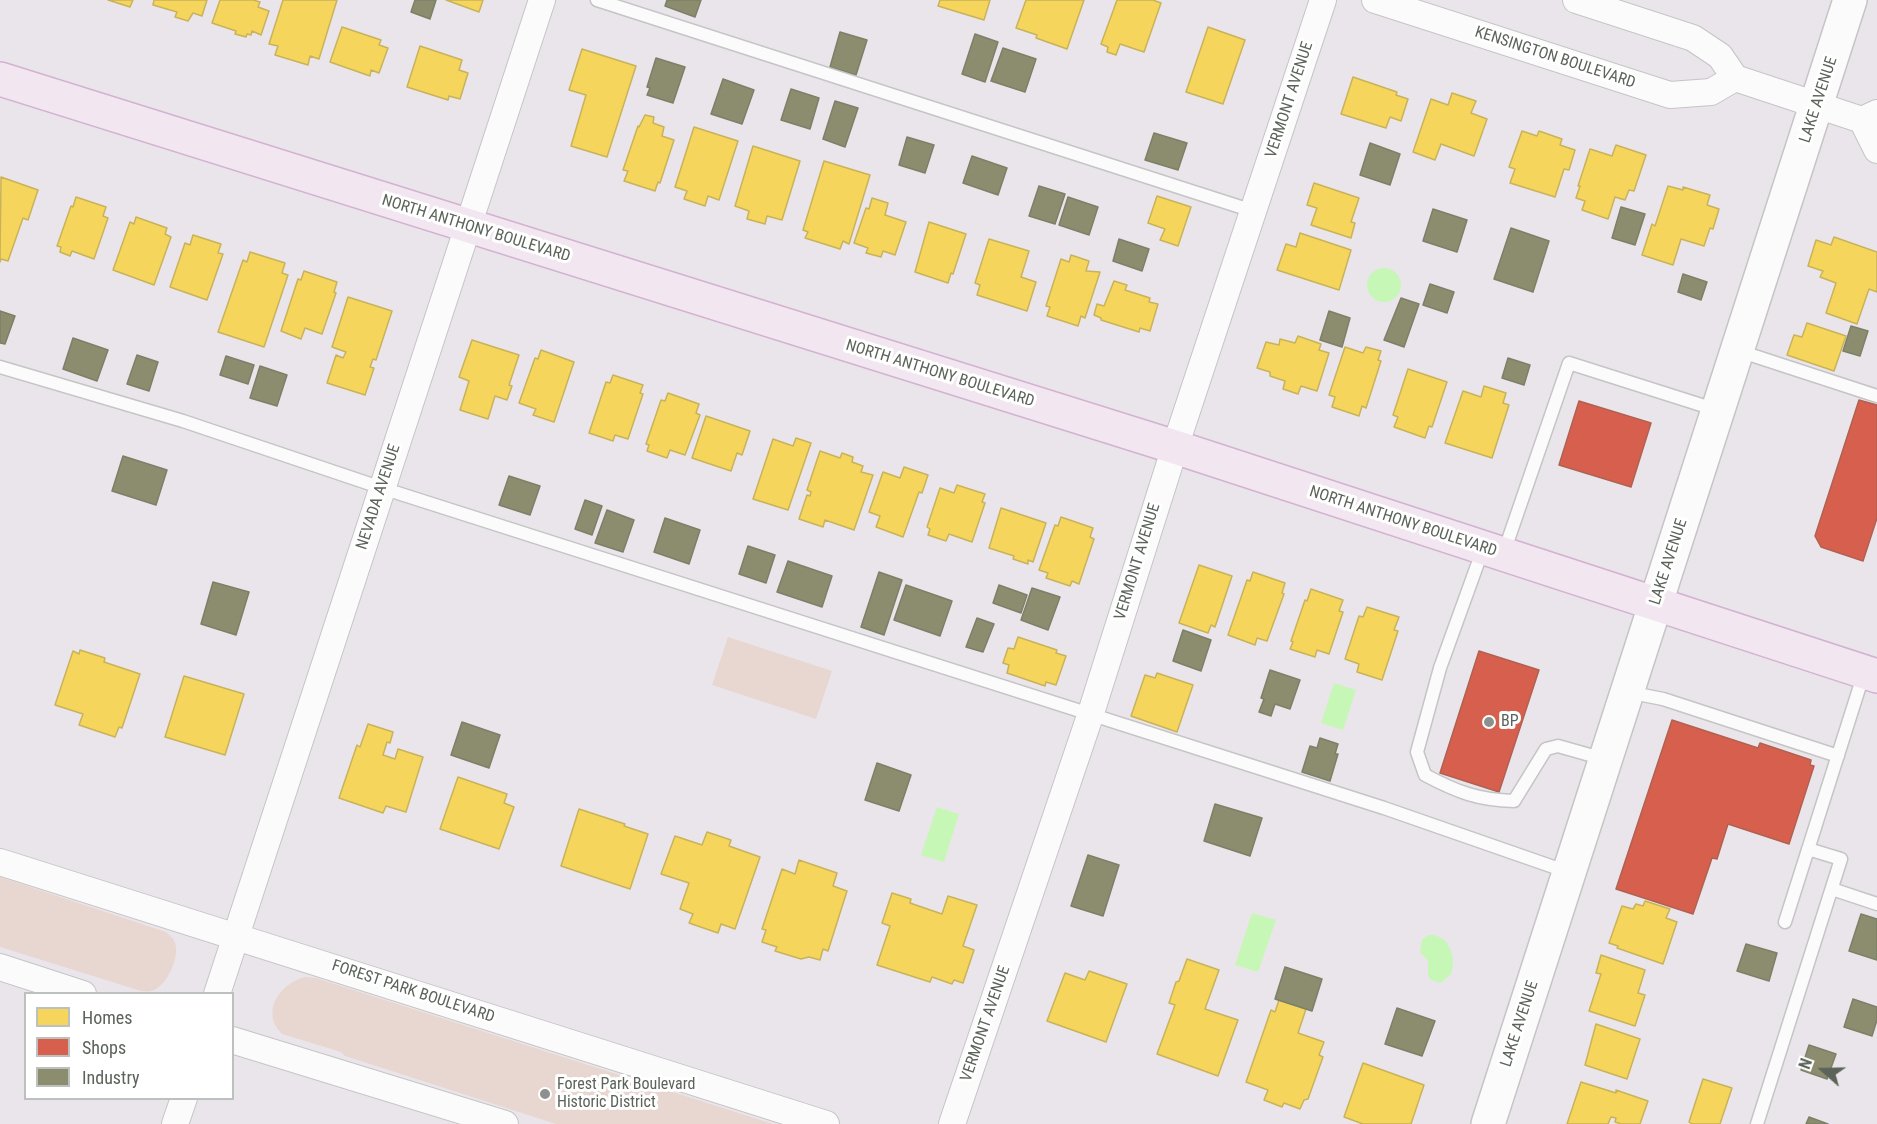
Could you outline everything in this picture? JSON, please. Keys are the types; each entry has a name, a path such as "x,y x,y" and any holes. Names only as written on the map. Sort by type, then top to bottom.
{"main road":[{"name":"LAKE AVENUE","path":"1488,1124 1850,0"},
{"name":"NORTH ANTHONY BOULEVARD","path":"0,79 1174,447 1871,674"}],"street":[{"name":"NEVADA AVENUE","path":"217,992 542,0"},
{"name":"VERMONT AVENUE","path":"952,1124 1090,716 1174,447 1323,0"},
{"name":"KENSINGTON BOULEVARD","path":"1375,0 1670,95 1712,92 1735,78"},
{"path":"1576,0 1693,38 1720,56 1735,78 1817,105 1869,116 1877,150"},
{"name":"FOREST PARK BOULEVARD","path":"0,862 826,1124"},
{"path":"0,968 80,992"},
{"path":"234,1041 505,1124"},
{"path":"175,1124 183,1100"}],"lane":[{"path":"597,0 1253,211"},
{"path":"1738,350 1877,396"},
{"path":"1605,759 1558,746 1546,749 1514,801 1489,800 1450,789 1425,775 1417,752 1440,668 1493,551 1569,363 1718,410"},
{"path":"0,367 183,421 382,488 1090,716 1384,808 1569,872"},
{"path":"1785,922 1838,756 1871,674"},
{"path":"1627,692 1663,699 1838,756"},
{"path":"1757,1124 1841,859 1808,849"},
{"path":"1832,889 1877,904"}],"shaded area":[{"path":"1384,268 1396,273 1401,285 1396,297 1384,302 1372,297 1367,285 1372,273"},
{"path":"728,637 832,671 816,719 712,685"},
{"path":"1334,683 1356,690 1343,730 1321,723"},
{"path":"937,807 959,814 944,862 921,855"},
{"path":"0,877 166,932 176,945 175,960 168,977 157,988 141,991 0,947"},
{"path":"1252,913 1276,920 1258,972 1235,965"},
{"path":"1428,935 1441,938 1450,947 1452,954 1451,974 1441,983 1431,980 1428,975 1428,961 1420,952 1422,940"},
{"path":"305,977 316,978 773,1124 556,1124 282,1034 273,1017 276,1000 287,986"}],"building: Homes":[{"path":"108,0 133,0 130,7"},
{"path":"154,0 207,0 202,16 193,13 188,21 175,17 177,12 153,5"},
{"path":"220,0 260,2 258,7 269,11 261,35 252,31 251,35 247,34 246,37 212,23"},
{"path":"283,0 337,0 319,59 310,56 308,65 275,55 278,46 269,44"},
{"path":"446,0 483,0 479,12"},
{"path":"940,0 990,0 984,20 938,6"},
{"path":"1026,0 1084,0 1067,49 1016,28"},
{"path":"1117,0 1153,0 1161,3 1144,52 1120,44 1116,55 1107,52 1108,47 1101,44"},
{"path":"342,27 381,40 379,45 388,48 379,73 371,70 370,76 330,62"},
{"path":"1208,27 1245,40 1223,104 1186,92"},
{"path":"420,46 462,60 459,70 468,73 460,99 449,96 448,100 407,87"},
{"path":"582,49 636,66 607,157 571,146 586,95 569,90"},
{"path":"1353,77 1397,92 1396,95 1408,99 1401,121 1390,117 1386,128 1341,114"},
{"path":"1452,93 1476,101 1471,113 1487,119 1474,156 1441,144 1435,160 1413,152 1431,99 1448,105"},
{"path":"645,115 654,117 653,123 664,127 662,136 674,140 660,183 658,182 655,191 624,181 628,171 623,170 638,126"},
{"path":"694,127 738,141 719,200 708,196 705,206 684,199 687,191 675,187"},
{"path":"1522,131 1537,136 1539,131 1562,139 1560,145 1575,150 1569,170 1564,169 1555,197 1510,183 1515,169 1509,167"},
{"path":"1616,145 1646,155 1634,191 1629,190 1625,200 1615,197 1608,219 1582,210 1585,201 1576,198 1590,149 1612,156"},
{"path":"753,146 800,161 782,220 767,216 765,224 747,219 749,211 735,206"},
{"path":"824,161 870,175 849,244 843,241 840,249 805,238 808,232 803,230"},
{"path":"1,177 38,190 28,220 23,218 8,261 1,259 0,262"},
{"path":"1314,183 1359,198 1351,222 1355,223 1351,238 1311,225 1317,208 1307,205"},
{"path":"1668,186 1683,190 1683,187 1710,195 1707,205 1719,209 1713,229 1710,228 1704,246 1681,239 1673,265 1642,255 1652,224 1655,226"},
{"path":"1157,196 1191,207 1178,246 1160,240 1165,229 1148,223"},
{"path":"76,197 106,207 103,216 108,218 94,259 72,251 70,256 60,252 61,247 57,246"},
{"path":"872,198 888,203 885,215 906,222 895,255 883,251 881,257 866,253 868,248 854,243 866,208 869,209"},
{"path":"136,217 167,228 165,234 171,237 154,285 113,270 130,222 134,224"},
{"path":"929,222 966,234 948,283 915,272"},
{"path":"1300,233 1351,250 1339,290 1277,270 1286,244 1296,247"},
{"path":"193,235 221,244 218,253 223,254 207,300 170,287 185,243 190,245"},
{"path":"1834,237 1877,252 1877,292 1869,289 1857,324 1826,313 1836,283 1820,277 1823,271 1808,266 1816,240 1831,245"},
{"path":"989,239 1029,251 1021,277 1036,282 1027,311 977,295 980,285 975,283"},
{"path":"250,252 285,263 282,273 288,275 264,347 218,332 243,260 247,262"},
{"path":"1071,255 1089,261 1086,271 1100,272 1085,318 1081,316 1078,326 1047,316 1050,307 1046,306 1061,259 1069,262"},
{"path":"304,271 337,282 334,292 336,293 322,334 305,328 301,339 281,331 298,279 301,280"},
{"path":"1114,281 1127,285 1125,290 1150,298 1149,302 1158,304 1150,331 1140,328 1139,332 1101,320 1094,315 1097,304 1104,306"},
{"path":"348,297 392,311 376,360 373,359 370,367 374,368 365,395 327,383 336,355 343,358 346,352 332,347"},
{"path":"1807,323 1846,336 1834,371 1787,355 1794,335 1802,337"},
{"path":"1298,336 1321,344 1319,350 1329,353 1317,391 1301,386 1298,394 1283,389 1285,381 1270,376 1270,372 1257,368 1266,342 1279,345 1280,339 1295,343"},
{"path":"472,340 519,355 509,385 512,386 507,400 495,396 488,419 460,410 469,381 459,377"},
{"path":"1345,347 1363,353 1366,347 1381,351 1378,360 1381,361 1366,408 1362,406 1359,416 1332,407 1335,397 1329,395"},
{"path":"541,350 574,362 554,422 533,415 536,409 519,403 535,358 538,359"},
{"path":"1408,369 1447,382 1432,427 1429,426 1425,438 1394,427 1398,417 1393,415"},
{"path":"613,375 643,385 640,393 643,394 628,439 615,435 613,441 589,433 606,382 610,383"},
{"path":"1484,386 1506,393 1503,403 1509,405 1492,458 1445,443 1463,391 1481,397"},
{"path":"668,393 699,404 696,413 700,415 685,455 670,450 667,458 647,451 649,445 646,444 661,400 665,401"},
{"path":"706,416 750,431 742,455 737,453 731,471 692,458"},
{"path":"796,438 811,443 788,510 753,499 773,439 793,446"},
{"path":"820,451 840,458 842,453 853,457 852,462 863,466 861,472 873,475 854,530 825,520 823,527 799,519 807,495 810,496 811,492 807,490"},
{"path":"904,467 928,475 922,493 919,492 903,537 876,527 880,516 869,512 883,472 900,478"},
{"path":"957,485 985,494 982,502 985,503 972,542 949,534 946,541 928,535 930,529 927,527 940,488 954,493"},
{"path":"1001,508 1046,523 1033,562 1028,560 1028,564 1013,559 1014,556 989,548"},
{"path":"1061,517 1093,528 1090,537 1094,539 1079,584 1072,581 1070,586 1046,578 1048,573 1039,570 1055,525 1058,526"},
{"path":"1199,565 1232,576 1215,627 1211,625 1208,633 1179,623"},
{"path":"1253,572 1285,583 1282,593 1284,594 1267,641 1257,638 1255,645 1228,635 1247,580 1250,581"},
{"path":"1311,589 1343,600 1339,611 1343,612 1329,654 1317,650 1315,657 1290,649 1305,600 1307,601"},
{"path":"1367,607 1399,617 1394,630 1398,631 1382,680 1357,672 1359,664 1345,659 1359,616 1363,617"},
{"path":"1018,637 1057,650 1056,653 1066,656 1056,685 1046,682 1045,686 1007,673 1009,665 1003,663 1008,648 1014,649"},
{"path":"80,650 105,658 104,662 140,674 122,728 119,727 115,737 79,725 83,714 55,705 73,651 79,654"},
{"path":"1157,673 1193,685 1177,732 1131,716 1145,675 1155,678"},
{"path":"184,676 244,694 225,755 165,737"},
{"path":"368,724 393,732 383,755 395,759 398,749 423,757 406,812 386,806 383,813 339,798 357,745 360,747"},
{"path":"458,777 507,794 504,803 514,807 499,849 440,829"},
{"path":"579,809 648,834 630,889 561,866"},
{"path":"707,832 731,840 729,846 760,857 735,929 721,924 718,933 689,923 693,914 680,909 689,883 661,874 675,836 702,845"},
{"path":"799,860 837,873 833,886 847,891 828,951 823,949 820,960 809,957 801,959 775,951 777,947 762,942 766,930 762,929 782,869 795,874"},
{"path":"892,893 911,899 910,903 942,914 948,896 977,905 963,946 974,950 963,983 954,980 952,984 932,977 930,982 877,965 890,926 882,923"},
{"path":"1645,901 1670,909 1666,918 1677,922 1663,964 1609,943 1622,906 1633,909 1636,904 1643,906"},
{"path":"1601,955 1645,970 1638,993 1645,995 1635,1026 1589,1011 1601,974 1596,973"},
{"path":"1187,959 1219,970 1205,1009 1238,1020 1218,1076 1157,1054 1175,1005 1169,1003"},
{"path":"1089,971 1127,984 1106,1042 1047,1021 1065,973 1085,980"},
{"path":"1279,1000 1306,1009 1298,1033 1324,1042 1319,1055 1323,1057 1308,1099 1304,1100 1300,1109 1284,1103 1282,1107 1264,1100 1268,1090 1246,1082 1271,1010 1275,1012"},
{"path":"1596,1024 1640,1039 1627,1079 1585,1065"},
{"path":"1363,1063 1424,1085 1411,1124 1363,1124 1344,1117"},
{"path":"1703,1079 1732,1088 1720,1124 1692,1124 1689,1122"},
{"path":"1581,1082 1616,1093 1616,1090 1648,1101 1640,1124 1621,1124 1615,1122 1616,1118 1611,1117 1608,1124 1567,1124"}],"building: Shops":[{"path":"1859,400 1877,405 1877,518 1863,561 1821,547 1815,536"},
{"path":"1579,401 1651,423 1631,487 1559,465"},
{"name":"BP","path":"1479,651 1539,670 1499,792 1440,773"},
{"path":"1672,720 1758,748 1760,743 1811,760 1810,765 1814,766 1789,844 1728,824 1717,859 1712,858 1693,914 1616,889"}],"building: Industry":[{"path":"415,0 436,0 430,19 411,12"},
{"path":"667,0 701,0 695,17 665,6"},
{"path":"840,32 867,40 856,75 830,67"},
{"path":"975,34 998,42 985,82 962,74"},
{"path":"1003,48 1036,59 1025,92 991,81"},
{"path":"656,58 685,67 673,103 647,95 650,88 647,87"},
{"path":"723,79 754,90 742,124 711,114"},
{"path":"791,89 819,98 810,129 781,120"},
{"path":"835,101 858,108 845,147 823,139"},
{"path":"1154,133 1187,143 1178,170 1145,160"},
{"path":"907,137 934,145 925,173 899,165"},
{"path":"1370,143 1400,154 1390,185 1360,175"},
{"path":"972,156 1007,168 998,195 963,183"},
{"path":"1039,186 1065,194 1055,224 1029,216"},
{"path":"1068,197 1098,207 1089,235 1059,225"},
{"path":"1621,207 1645,214 1635,245 1612,238"},
{"path":"1433,209 1467,220 1457,252 1423,241"},
{"path":"1511,228 1549,241 1533,292 1494,279"},
{"path":"1119,239 1149,249 1142,271 1113,261"},
{"path":"1683,274 1707,282 1701,300 1678,292"},
{"path":"1430,284 1454,292 1447,313 1423,305"},
{"path":"1401,298 1419,304 1404,347 1384,340"},
{"path":"0,311 15,316 5,344 0,343"},
{"path":"1329,311 1350,318 1342,347 1320,340"},
{"path":"1851,326 1868,331 1860,356 1843,351"},
{"path":"73,338 108,350 97,381 63,369"},
{"path":"137,355 158,362 149,391 127,384"},
{"path":"226,356 254,365 248,384 220,375"},
{"path":"1508,358 1530,365 1524,385 1502,378"},
{"path":"260,366 287,375 277,406 250,398"},
{"path":"123,456 167,470 156,505 112,491"},
{"path":"509,476 540,486 530,515 499,505"},
{"path":"585,500 602,506 592,535 575,529"},
{"path":"607,510 634,520 623,552 595,543"},
{"path":"665,518 700,530 689,564 654,552"},
{"path":"748,546 775,555 766,583 739,574"},
{"path":"788,561 832,576 822,607 777,592"},
{"path":"879,572 902,580 884,635 861,627"},
{"path":"213,582 249,592 236,635 201,624"},
{"path":"906,585 952,601 940,636 894,620"},
{"path":"999,585 1027,595 1021,613 993,603"},
{"path":"1032,588 1060,597 1048,630 1021,620"},
{"path":"977,618 994,624 983,652 966,647"},
{"path":"1183,630 1211,640 1201,671 1173,661"},
{"path":"1270,670 1300,680 1290,709 1275,704 1271,716 1259,712"},
{"path":"462,722 500,735 489,768 451,755"},
{"path":"1320,738 1338,744 1335,754 1338,754 1330,781 1302,772 1310,746 1317,748"},
{"path":"877,763 911,775 899,811 865,800"},
{"path":"1215,804 1262,818 1250,856 1204,841"},
{"path":"1088,855 1119,865 1103,916 1071,906"},
{"path":"1861,914 1877,919 1877,960 1849,951"},
{"path":"1746,944 1777,953 1769,981 1737,971"},
{"path":"1285,967 1322,979 1312,1011 1275,999"},
{"path":"1853,999 1877,1007 1877,1020 1872,1036 1844,1027"},
{"path":"1397,1008 1435,1021 1422,1056 1385,1044"},
{"path":"1809,1045 1836,1054 1827,1079 1801,1070"},
{"path":"1809,1117 1828,1124 1806,1124"}],"place":[{"name":"BP","path":"1489,722"},
{"name":"Forest Park Boulevard Historic District","path":"545,1094"}]}
